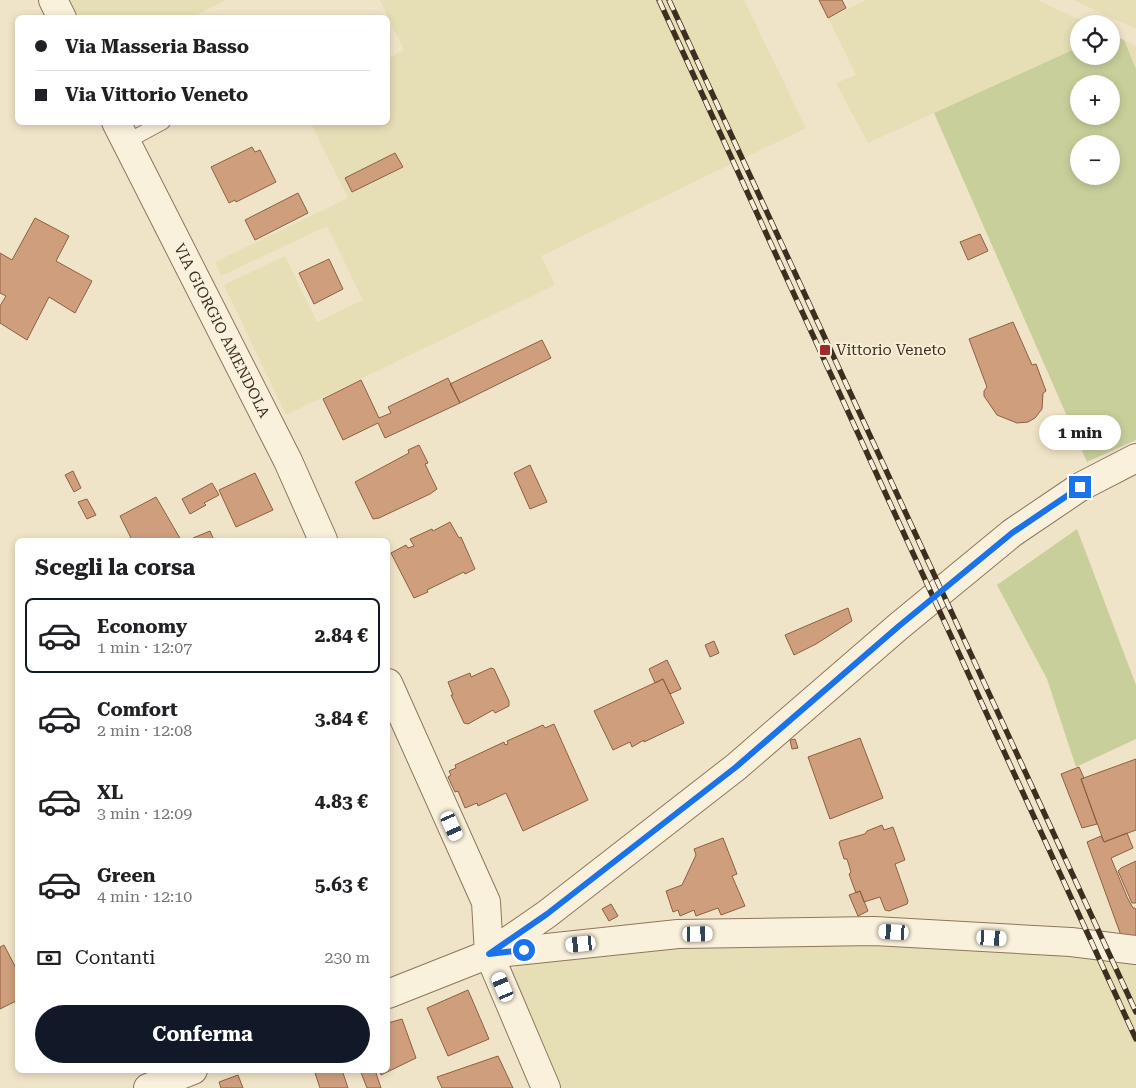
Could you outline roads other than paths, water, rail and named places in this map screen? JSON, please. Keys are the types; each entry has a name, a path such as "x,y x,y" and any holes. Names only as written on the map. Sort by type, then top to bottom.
{"street":[{"path":"53,0 60,15"},
{"name":"VIA GIORGIO AMENDOLA","path":"121,132 288,461 322,538"},
{"path":"390,993 489,954 547,914 736,767 899,626 1012,533 1080,487 1136,458"},
{"path":"390,687 486,902 489,954 546,1088"},
{"path":"489,954 678,934 874,931 1071,942 1136,950"},
{"path":"148,1088 186,1073"}],"lane":[{"path":"121,132 150,125"}],"railway":[{"path":"659,0 1136,1039"},
{"path":"669,0 1136,1012"}],"place":[{"name":"Vittorio Veneto","path":"825,350"}]}
